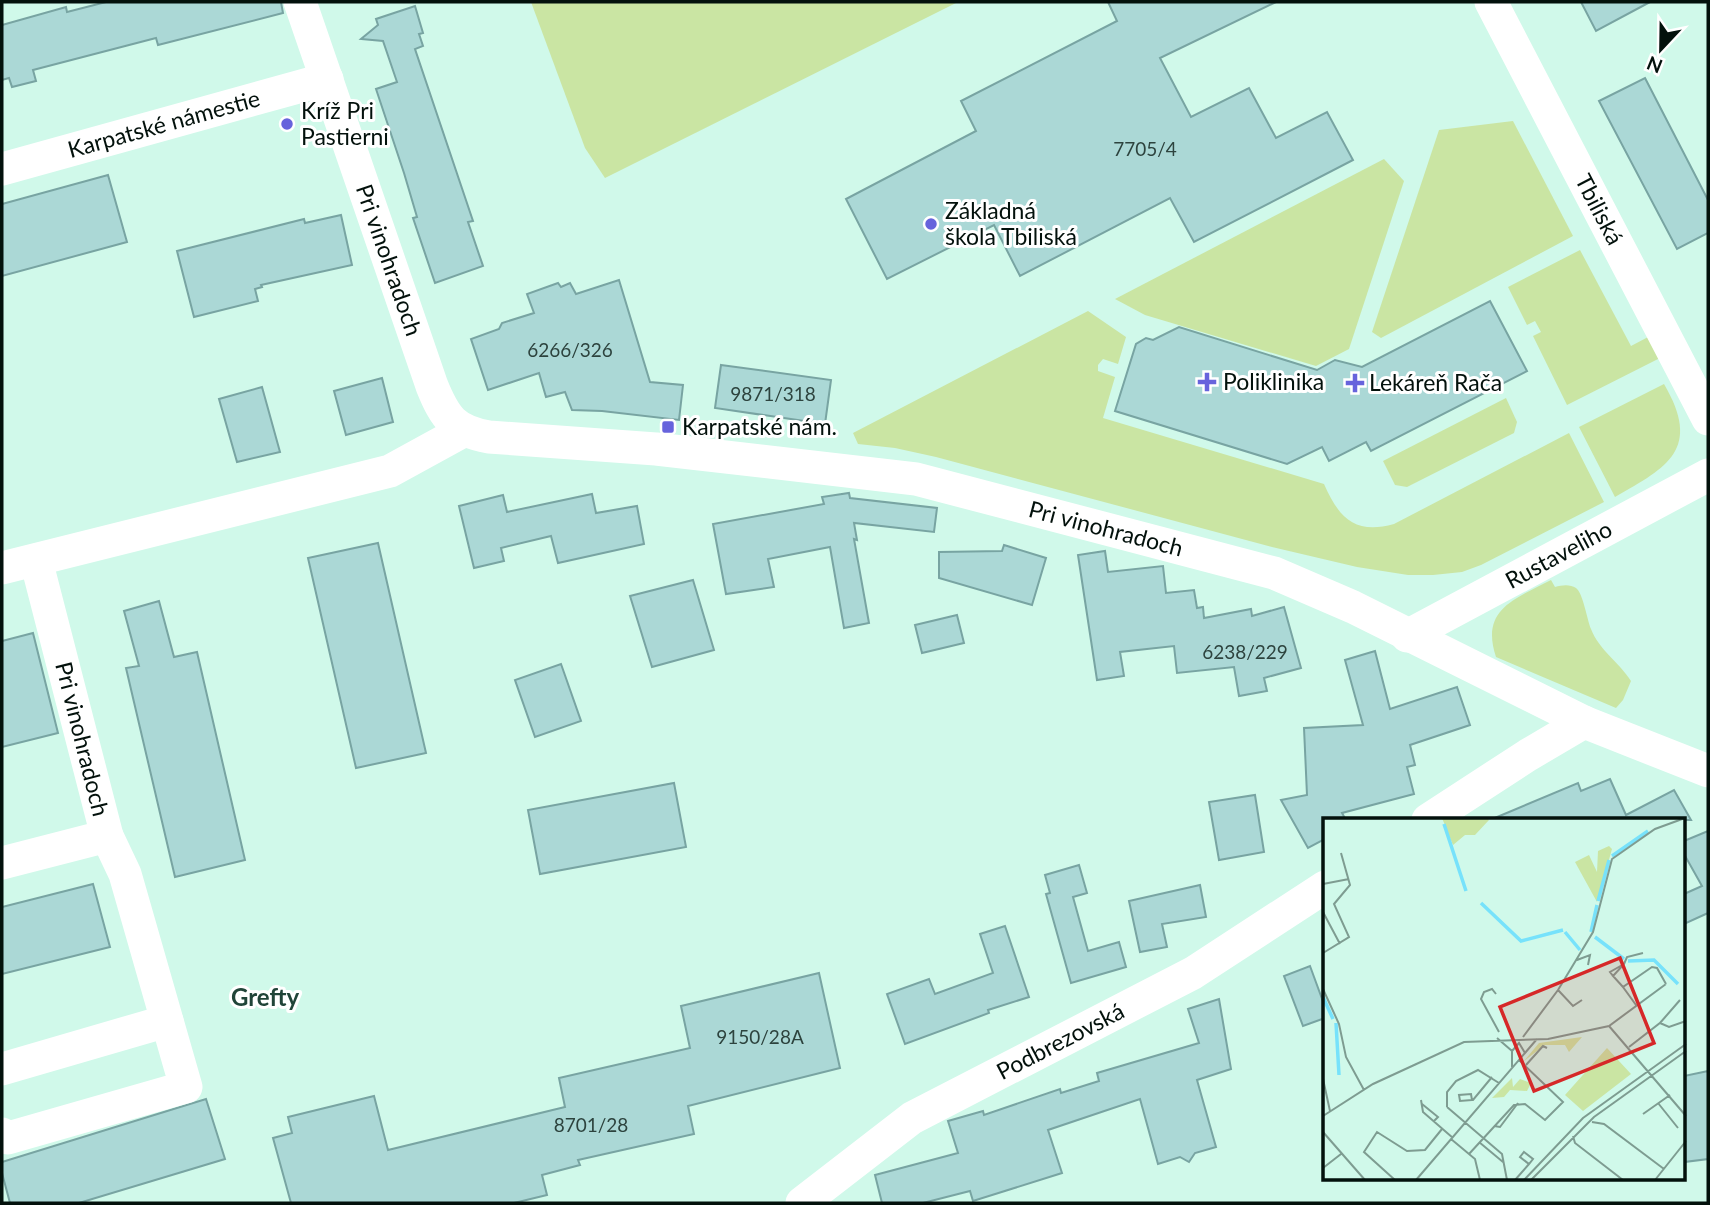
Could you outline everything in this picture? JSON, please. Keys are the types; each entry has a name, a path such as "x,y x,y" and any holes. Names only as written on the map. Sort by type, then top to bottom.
{"street":[{"name":"Pri vinohradoch","path":"300,2 432,386 448,418 463,430 489,437 656,449 916,479 1274,573 1353,607 1584,722 1708,771"},
{"name":"Tbiliská","path":"1491,2 1708,419"},
{"name":"Karpatské námestie","path":"2,169 327,79"},
{"path":"2,568 390,471 463,430"},
{"name":"Rustaveliho","path":"1407,636 1708,475"},
{"name":"Pri vinohradoch","path":"2,1134 8,1138 186,1087 125,874 107,836 36,560"},
{"path":"1431,818 1584,722"},
{"name":"Pri vinohradoch","path":"2,863 107,836"},
{"name":"Podbrezovská","path":"803,1203 912,1118 1193,973 1323,888"},
{"path":"2,1069 167,1021"}],"green space":[{"path":"531,2 958,2 605,178 585,148"},
{"path":"1513,121 1573,236 1381,338 1372,332 1439,130"},
{"path":"1384,159 1404,181 1349,349 1316,366 1145,315 1115,299"},
{"path":"1580,250 1631,346 1650,336 1660,358 1567,405 1533,336 1541,332 1535,321 1527,325 1508,287"},
{"path":"1088,311 1126,337 1118,364 1103,359 1098,365 1098,371 1115,377 1103,418 1324,484 1342,514 1359,525 1380,527 1394,524 1569,433 1604,502 1481,565 1462,572 1408,575 1357,567 1272,547 936,457 895,448 858,444 853,433"},
{"path":"1664,384 1675,406 1680,425 1674,454 1650,476 1615,497 1579,427"},
{"path":"1506,398 1517,422 1514,433 1407,487 1395,485 1383,461"},
{"path":"1551,580 1555,587 1569,585 1576,588 1595,636 1631,681 1623,700 1616,708 1496,657 1492,641 1497,617 1514,600"}],"building":[{"path":"106,2 281,2 283,13 158,45 156,38 33,70 36,81 12,87 9,78 2,80 2,25 66,7 67,12"},
{"path":"1108,2 1276,2 1160,58 1191,117 1249,88 1276,138 1327,112 1353,160 1194,242 1170,198 1020,276 994,225 887,279 846,199 976,131 961,101 1117,21"},
{"path":"1581,2 1650,2 1596,31"},
{"path":"415,6 423,33 419,34 423,46 415,49 473,221 468,222 483,266 435,283 413,218 417,217 404,173 376,89 397,82 383,41 361,39 378,25 376,19"},
{"path":"1645,78 1708,200 1708,233 1677,249 1599,101"},
{"path":"108,175 127,242 2,276 2,204"},
{"path":"341,215 352,265 261,285 262,287 255,289 258,301 194,317 177,251 304,219 305,223"},
{"path":"619,280 650,382 683,385 679,420 572,410 565,392 546,397 539,373 488,390 471,339 499,329 502,323 534,313 527,294 558,283 561,287 570,283 576,294"},
{"name":"Poliklinika","path":"1490,301 1527,371 1371,451 1366,442 1329,461 1322,447 1287,464 1115,411 1136,344 1146,338 1153,340 1179,327 1317,370 1335,360 1362,367"},
{"path":"721,365 831,380 825,424 715,408"},
{"path":"382,378 393,422 346,435 334,391"},
{"path":"262,387 280,452 237,462 219,399"},
{"path":"849,493 850,498 937,508 934,532 854,523 857,540 854,539 869,623 844,628 830,547 768,559 774,587 726,594 713,524 824,504 822,497"},
{"path":"592,494 596,513 637,506 644,544 558,563 551,536 501,548 504,561 474,568 459,506 503,495 507,512"},
{"path":"378,543 426,753 356,768 308,558"},
{"path":"1004,545 1046,558 1032,605 939,578 939,552 1002,551"},
{"path":"1105,551 1108,572 1163,566 1166,593 1194,590 1197,608 1203,607 1204,618 1251,609 1252,616 1284,607 1301,668 1264,678 1267,691 1239,696 1234,667 1177,673 1174,646 1120,652 1124,676 1097,680 1078,555"},
{"path":"693,580 714,650 652,667 630,596"},
{"path":"159,601 174,657 197,652 245,860 175,877 126,668 139,666 124,611"},
{"path":"957,615 964,643 922,653 915,625"},
{"path":"33,633 58,733 2,747 2,641"},
{"path":"1375,651 1390,709 1457,687 1470,725 1410,745 1415,765 1407,767 1414,794 1342,813 1345,818 1323,818 1323,840 1308,848 1281,800 1307,795 1304,728 1363,725 1345,660"},
{"path":"561,664 581,721 535,737 515,680"},
{"path":"1610,779 1626,815 1674,790 1691,820 1495,818 1578,783 1581,791"},
{"path":"674,783 686,847 540,874 528,810"},
{"path":"1255,795 1264,852 1219,860 1209,802"},
{"path":"1708,831 1708,913 1686,923 1686,893 1702,886 1686,858 1686,840"},
{"path":"1079,865 1087,893 1073,897 1088,951 1119,942 1126,967 1071,983 1046,894 1050,893 1045,875"},
{"path":"93,884 110,947 2,974 2,907"},
{"path":"1200,885 1206,917 1162,924 1167,947 1140,952 1129,901"},
{"path":"1005,926 1029,997 988,1010 989,1013 905,1044 887,994 929,979 935,994 993,973 980,934"},
{"path":"1310,966 1323,1002 1323,1019 1303,1026 1284,976"},
{"path":"819,973 840,1068 688,1106 694,1134 578,1160 580,1165 542,1175 547,1195 514,1203 291,1203 273,1138 292,1133 288,1117 374,1096 388,1150 565,1107 559,1078 690,1048 681,1006"},
{"path":"1219,999 1231,1069 1197,1080 1216,1147 1195,1153 1189,1162 1180,1157 1158,1164 1140,1099 1048,1130 1062,1173 973,1201 970,1191 923,1203 882,1203 875,1175 958,1153 948,1121 983,1111 984,1115 1060,1089 1061,1093 1099,1081 1097,1073 1199,1043 1188,1009"},
{"path":"1708,1071 1708,1159 1686,1162 1686,1076"},
{"path":"206,1099 225,1159 79,1203 10,1203 2,1173 2,1162"}],"place":[{"name":"Kríž Pri Pastierni","path":"287,124"},
{"name":"Základná škola Tbiliská","path":"931,224"},
{"name":"Poliklinika","path":"1207,382"},
{"name":"Lekáreň Rača","path":"1355,383"},
{"name":"Karpatské nám.","path":"668,427"}],"district":[{"name":"Grefty","path":"265,998"}]}
